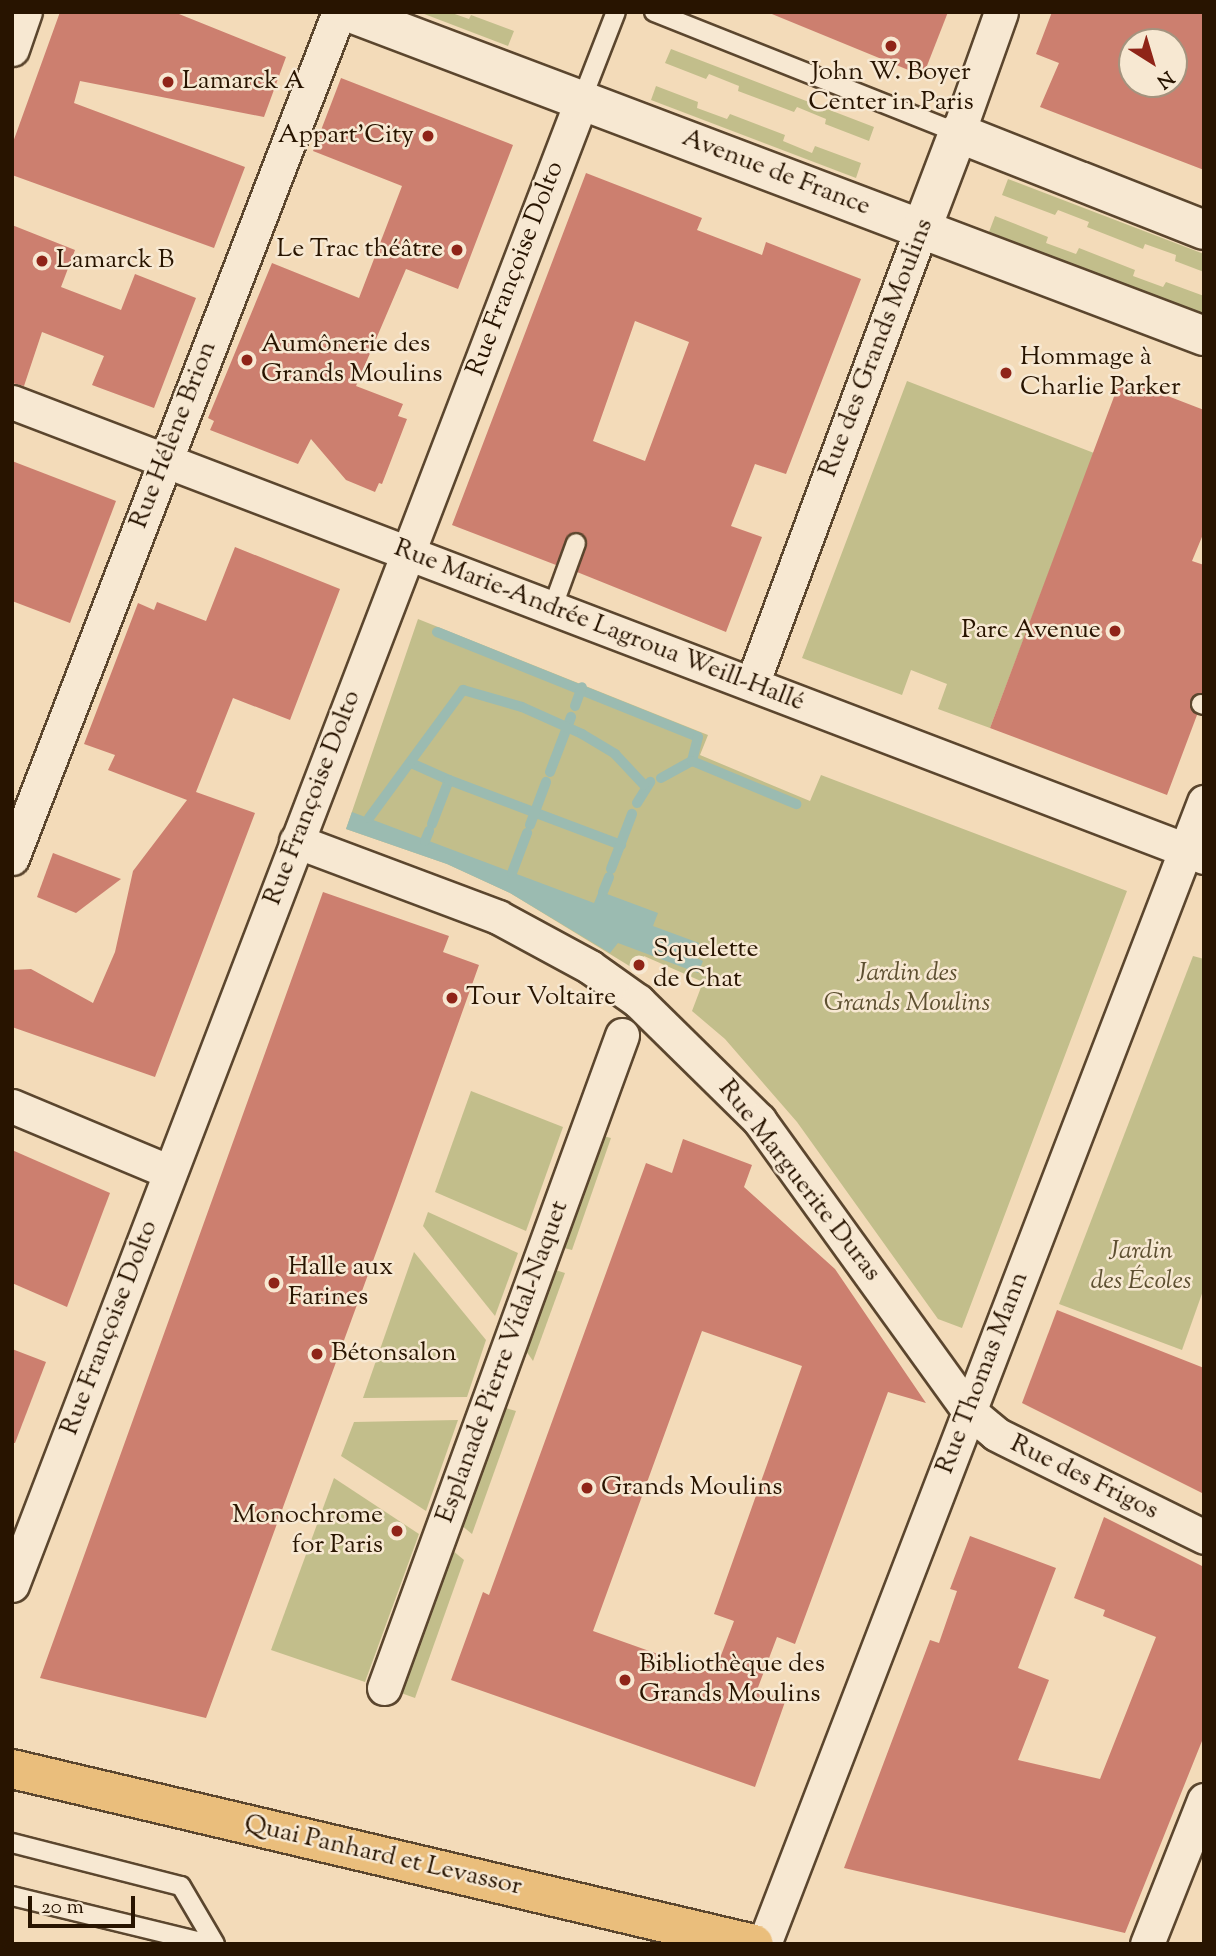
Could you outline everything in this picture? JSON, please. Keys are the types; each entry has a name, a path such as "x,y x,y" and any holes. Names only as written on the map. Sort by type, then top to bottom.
{"main road":[{"name":"Quai Panhard et Levassor","path":"12,1769 754,1944"}],"street":[{"path":"12,48 25,12"},
{"name":"Rue Hélène Brion","path":"12,858 163,461 339,12"},
{"name":"Avenue de France","path":"348,12 1204,336"},
{"name":"Rue des Grands Moulins","path":"752,684 1001,12"},
{"name":"Rue Françoise Dolto","path":"12,1585 582,99"},
{"path":"958,132 1204,230"},
{"name":"Rue Marie-Andrée Lagroua Weill-Hallé","path":"12,402 1194,853"},
{"name":"Rue Thomas Mann","path":"764,1944 969,1411 1194,853 1204,802"},
{"name":"Rue Marguerite Duras","path":"296,841 498,917 590,967 661,1020 759,1120 969,1411"},
{"name":"Esplanade Pierre Vidal-Naquet","path":"384,1688 622,1035"},
{"path":"12,1106 170,1172"},
{"name":"Rue des Frigos","path":"969,1411 996,1434 1204,1537"},
{"path":"1147,1944 1204,1800"}],"lane":[{"name":"Rue Françoise Dolto","path":"582,99 616,12"},
{"path":"654,12 958,132"},
{"path":"552,609 576,543"},
{"path":"12,1843 181,1886 212,1944"},
{"path":"12,1896 212,1944"}],"green space":[{"path":"419,12 449,12 469,19 471,15 514,31 508,46"},
{"path":"671,49 874,127 869,141 825,124 826,119 797,107 794,112 738,91 739,86 709,74 706,79 665,63"},
{"path":"656,86 698,102 697,108 727,119 730,114 785,135 783,141 812,153 815,146 861,163 856,178 651,100"},
{"path":"1008,179 1204,254 1204,272 1175,261 1176,255 1145,244 1143,249 1087,227 1089,222 1058,210 1055,215 1002,195"},
{"path":"995,216 1048,237 1046,243 1076,254 1079,248 1135,270 1133,276 1163,287 1166,282 1204,296 1204,314 989,232"},
{"path":"907,381 1094,453 990,728 938,709 947,684 911,670 902,695 802,658"},
{"name":"Jardin des Grands Moulins","path":"418,619 708,735 700,755 810,801 821,775 1127,891 962,1328 938,1319 797,1122 725,1039 692,1011 703,982 644,956 636,970 510,893 447,864 346,829"},
{"name":"Jardin des Écoles","path":"1193,956 1204,959 1204,1288 1182,1350 1059,1304"},
{"path":"471,1091 563,1127 526,1231 435,1192"},
{"path":"599,1135 611,1138 572,1250 560,1247"},
{"path":"428,1212 518,1253 495,1316 423,1226"},
{"path":"414,1252 486,1340 467,1397 363,1398"},
{"path":"552,1269 565,1273 533,1361 524,1348"},
{"path":"502,1407 516,1411 472,1534 461,1525"},
{"path":"458,1420 426,1511 341,1456 354,1422"},
{"path":"334,1478 419,1534 365,1682 271,1650"},
{"path":"452,1550 464,1560 415,1698 401,1693"}],"water":[{"path":"352,812 594,903 599,891 658,913 653,926 699,943 694,957 703,961 698,973 618,943 610,953 510,893 447,864 346,829"}],"building":[{"path":"60,12 174,12 286,57 264,117 80,81 74,103 245,167 214,248 12,175 12,145"},
{"name":"John W. Boyer Center in Paris","path":"767,12 948,12 923,76"},
{"path":"1052,12 1204,12 1204,170 1040,107 1059,63 1036,54"},
{"path":"341,78 513,145 458,289 406,269 356,386 403,404 398,416 407,419 382,484 379,483 375,492 346,480 311,439 298,464 210,430 214,421 208,418 272,263 359,298 402,186 313,151"},
{"path":"586,173 702,218 697,230 762,255 766,242 861,279 786,474 755,464 731,526 762,537 726,632 577,572 587,542 580,533 568,535 556,565 452,525","holes":["635,321 689,342 645,461 593,441"]},
{"path":"12,225 75,250 61,287 121,310 135,274 196,298 154,408 92,385 104,356 42,332 24,386 12,383"},
{"name":"Parc Avenue","path":"1121,378 1204,410 1204,532 1192,561 1204,565 1204,693 1191,700 1197,715 1167,795 990,728"},
{"path":"12,461 116,501 70,623 12,601"},
{"path":"235,547 340,589 290,720 233,698 196,792 255,813 155,1077 12,1027 12,970 31,969 93,1003 115,952 133,871 187,800 108,770 115,755 84,744 138,603 154,610 157,602 206,621"},
{"path":"53,853 121,879 76,913 37,897"},
{"name":"Halle aux Farines","path":"323,892 449,936 443,952 479,965 396,1198 206,1718 40,1678"},
{"name":"Grands Moulins","path":"683,1139 752,1165 744,1187 835,1269 926,1403 888,1392 795,1644 777,1637 757,1690 786,1699 755,1787 451,1680 483,1592 489,1595 646,1163 672,1173","holes":["702,1331 802,1366 714,1614 734,1621 714,1674 593,1631"]},
{"path":"12,1150 110,1193 67,1307 12,1283"},
{"path":"1057,1310 1204,1368 1204,1494 1022,1403"},
{"path":"12,1349 46,1362 15,1443 12,1443"},
{"path":"1104,1517 1204,1567 1204,1736 1125,1933 844,1868 930,1640 939,1643 957,1591 950,1589 970,1536 1056,1568 1018,1668 1049,1680 1018,1760 1100,1779 1156,1637 1103,1616 1105,1610 1074,1598"}],"waterway":[{"path":"437,632 698,737 692,761"},
{"path":"575,706 582,687"},
{"path":"369,818 463,690 522,707 582,734 615,754 644,785"},
{"path":"550,772 571,717"},
{"path":"661,778 692,761 796,804"},
{"path":"411,763 449,780"},
{"path":"432,824 449,780 621,845"},
{"path":"530,825 546,782"},
{"path":"637,803 650,782"},
{"path":"611,869 632,814"},
{"path":"425,841 429,831"},
{"path":"512,873 527,833"},
{"path":"603,892 609,877"}],"place":[{"name":"John W. Boyer Center in Paris","path":"891,46"},
{"name":"Lamarck A","path":"168,82"},
{"name":"Appart'City","path":"428,136"},
{"name":"Le Trac théâtre","path":"457,250"},
{"name":"Lamarck B","path":"42,261"},
{"name":"Aumônerie des Grands Moulins","path":"247,360"},
{"name":"Hommage à Charlie Parker","path":"1006,373"},
{"name":"Parc Avenue","path":"1115,631"},
{"name":"Squelette de Chat","path":"639,965"},
{"name":"Tour Voltaire","path":"452,998"},
{"name":"Halle aux Farines","path":"274,1283"},
{"name":"Bétonsalon","path":"317,1354"},
{"name":"Grands Moulins","path":"587,1488"},
{"name":"Monochrome for Paris","path":"397,1531"},
{"name":"Bibliothèque des Grands Moulins","path":"625,1680"}]}
